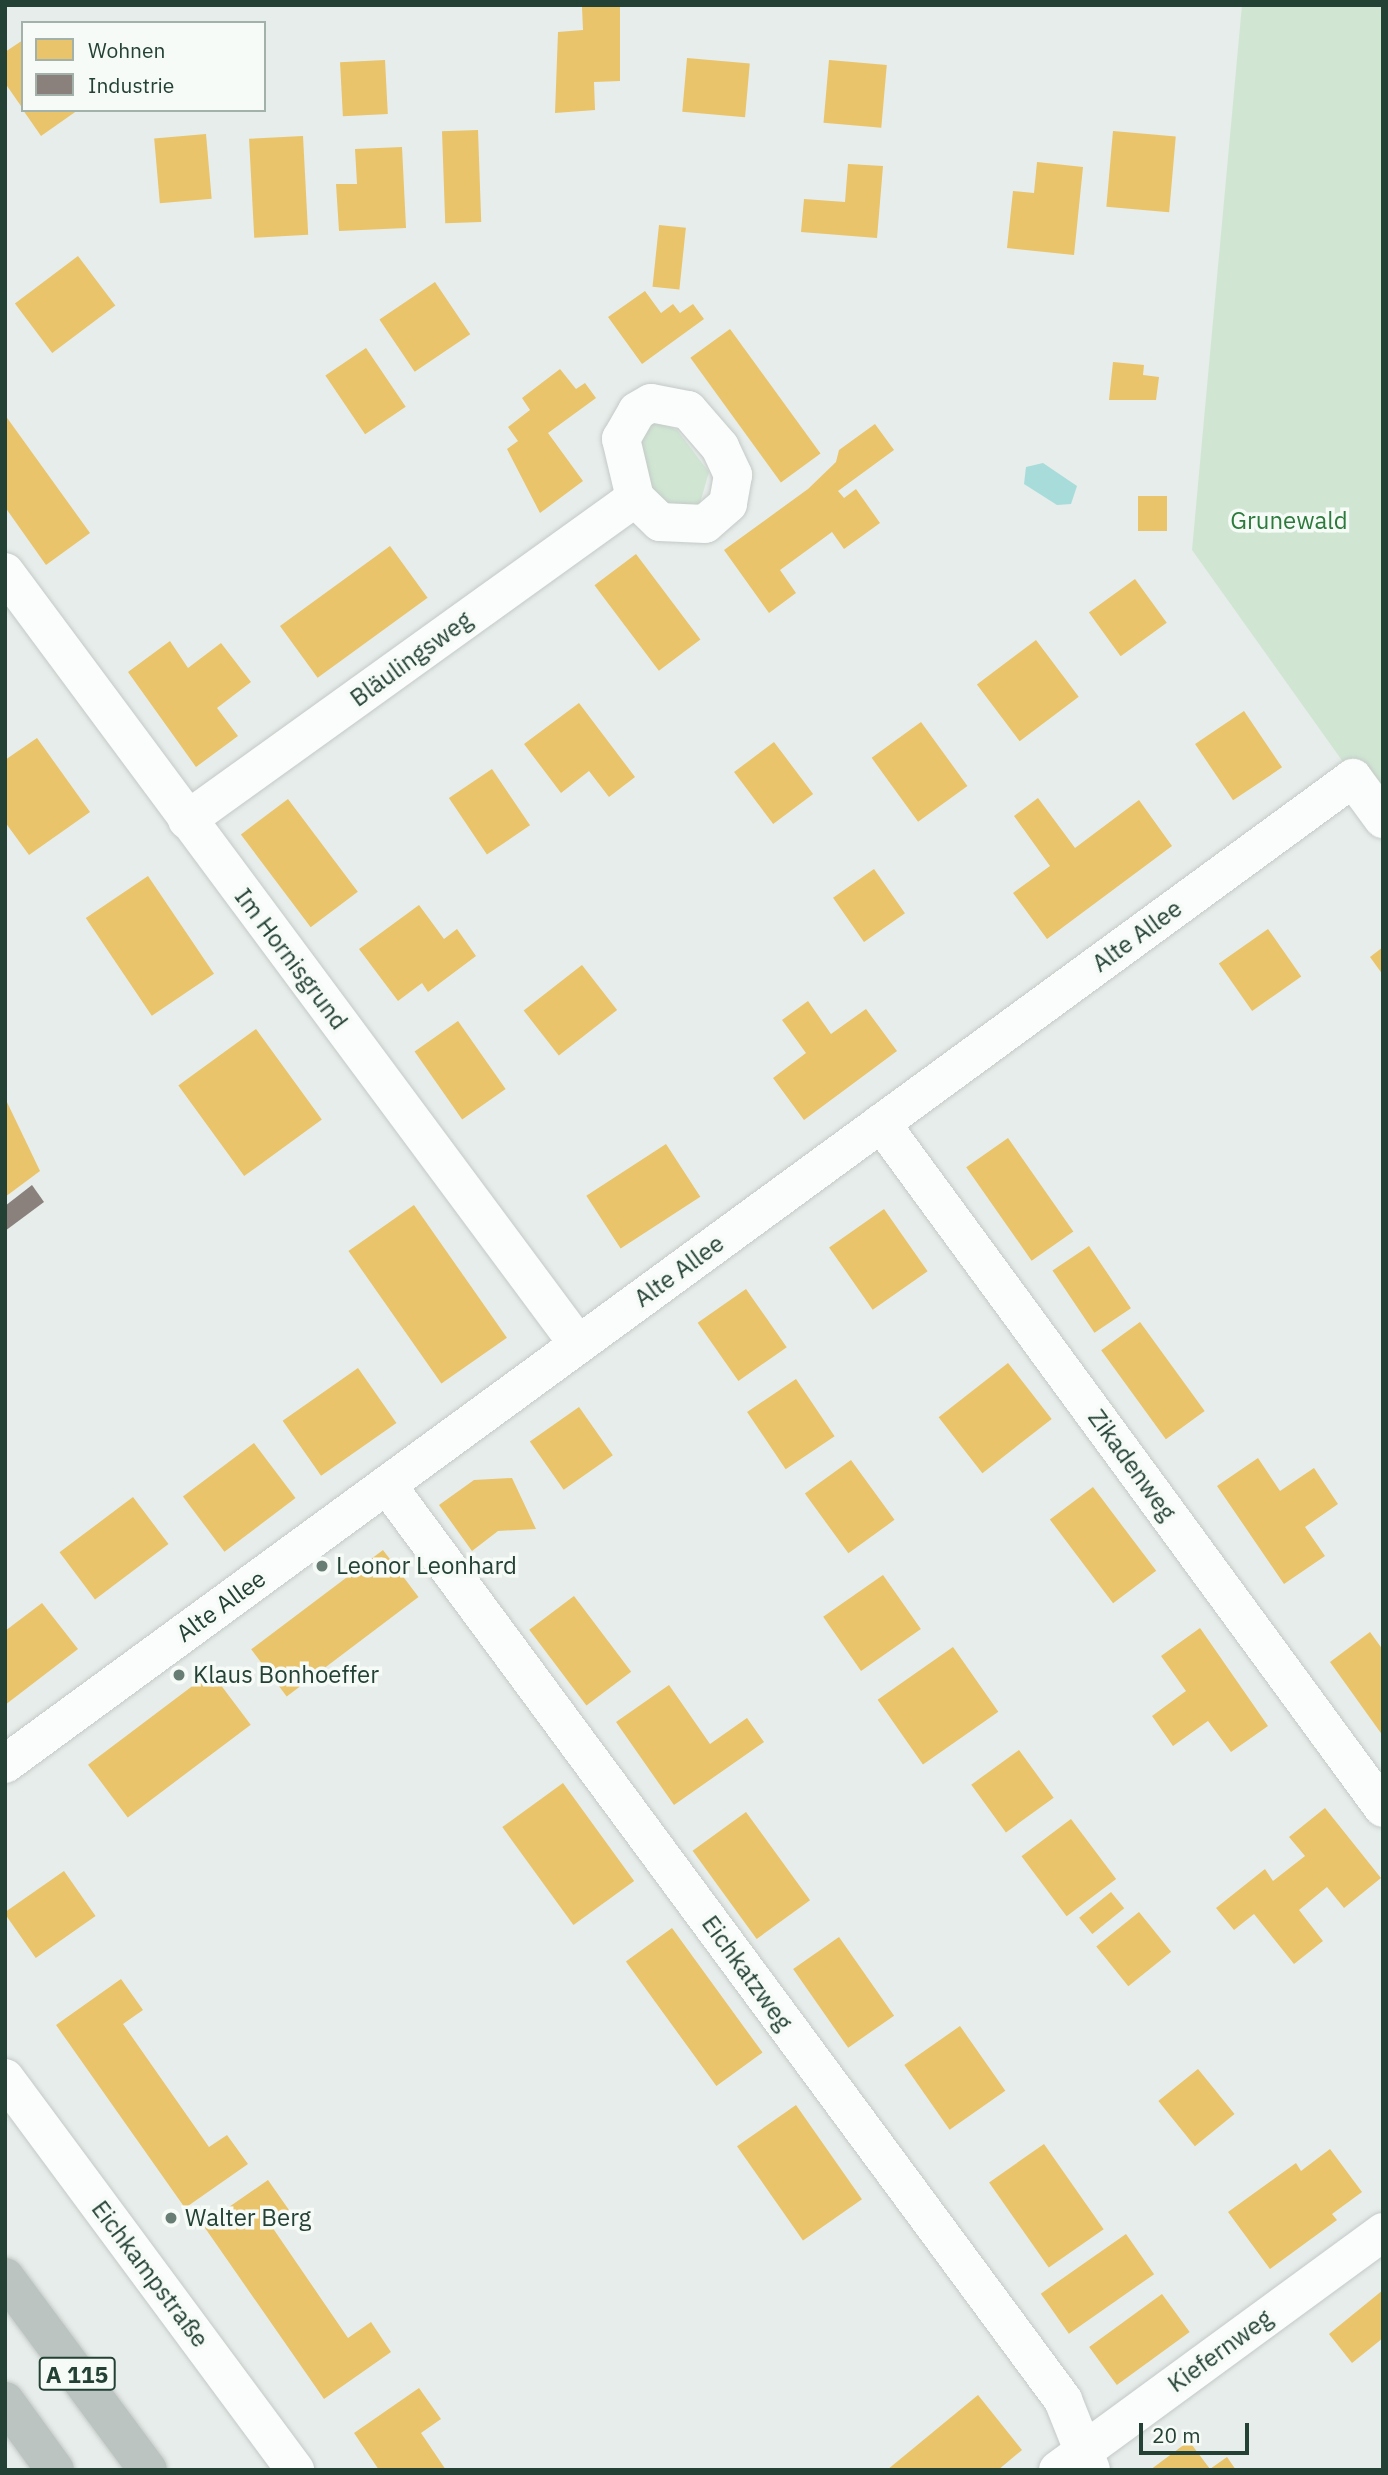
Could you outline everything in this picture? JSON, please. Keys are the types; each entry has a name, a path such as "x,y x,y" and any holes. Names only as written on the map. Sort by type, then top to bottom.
{"highway":[{"name":"A 115","path":"5,2277 148,2470"},
{"name":"A 115","path":"5,2401 55,2470"}],"street":[{"name":"Bläulingsweg","path":"187,820 635,498"},
{"name":"Im Hornisgrund","path":"5,572 578,1344"},
{"name":"Alte Allee","path":"5,1763 1353,778 1383,819"},
{"name":"Zikadenweg","path":"881,1123 1383,1808"},
{"name":"Eichkatzweg","path":"387,1485 1063,2400 1077,2463"},
{"name":"Eichkampstraße","path":"5,2078 295,2470"},
{"name":"Kiefernweg","path":"1077,2463 1383,2232"}],"green space":[{"name":"Grunewald","path":"1242,5 1383,5 1383,818 1192,550"},
{"path":"657,422 677,430 709,472 700,503 684,510 665,505 633,463 641,427"}],"water":[{"path":"1043,463 1077,486 1071,504 1057,505 1024,484 1026,467"}],"building: Wohnen":[{"path":"620,5 620,81 594,82 595,110 555,113 558,32 583,30 582,7"},
{"path":"21,41 21,106 5,83 5,52"},
{"path":"687,58 750,63 745,117 682,112"},
{"path":"385,60 388,114 343,116 340,62"},
{"path":"829,60 887,65 881,128 824,123"},
{"path":"24,112 75,112 41,136"},
{"path":"478,130 481,222 445,223 442,131"},
{"path":"1113,131 1176,136 1169,212 1106,207"},
{"path":"206,134 212,199 160,203 154,139"},
{"path":"303,136 308,235 254,238 249,139"},
{"path":"402,147 406,228 339,231 336,184 357,184 355,149"},
{"path":"1037,162 1083,167 1074,255 1007,248 1013,191 1034,193"},
{"path":"848,164 883,166 877,238 801,232 804,199 845,202"},
{"path":"659,225 686,228 679,289 653,287"},
{"path":"78,256 115,306 52,353 15,304"},
{"path":"435,282 470,334 415,372 379,319"},
{"path":"645,291 661,313 673,304 680,313 693,304 704,319 642,364 608,317"},
{"path":"730,329 821,454 781,482 690,358"},
{"path":"366,348 406,407 365,434 325,375"},
{"path":"1113,362 1144,365 1143,375 1159,377 1156,400 1109,400"},
{"path":"560,369 576,389 585,383 596,398 548,433 583,481 540,513 507,449 518,441 508,427 530,410 522,398"},
{"path":"5,415 90,533 46,565 5,507"},
{"path":"875,424 894,450 838,491 844,498 856,489 880,523 844,549 832,532 780,570 796,593 769,613 724,550 808,489 836,462 839,450"},
{"path":"1138,496 1167,496 1167,531 1138,531"},
{"path":"390,546 428,598 318,678 280,626"},
{"path":"636,554 700,639 659,671 594,585"},
{"path":"1135,579 1167,623 1121,656 1089,613"},
{"path":"1036,640 1079,697 1020,741 977,685"},
{"path":"170,641 188,668 221,643 251,682 217,708 238,736 196,767 128,672"},
{"path":"579,703 635,777 609,797 589,771 561,793 524,744"},
{"path":"1244,711 1282,767 1233,800 1195,744"},
{"path":"921,722 967,786 918,822 872,758"},
{"path":"37,738 90,812 29,855 5,822 5,760"},
{"path":"774,742 813,794 773,824 734,772"},
{"path":"492,769 530,825 487,854 449,798"},
{"path":"1038,798 1075,848 1139,800 1172,846 1047,939 1013,893 1050,866 1014,816"},
{"path":"288,799 358,892 311,927 241,835"},
{"path":"874,869 905,913 864,942 833,898"},
{"path":"148,876 214,974 152,1016 86,918"},
{"path":"419,905 444,939 457,929 476,956 428,992 422,983 398,1001 359,949"},
{"path":"1268,929 1301,977 1252,1011 1219,963"},
{"path":"1383,947 1383,975 1370,957"},
{"path":"582,965 617,1010 559,1055 524,1011"},
{"path":"808,1001 831,1034 866,1009 897,1051 804,1120 773,1078 806,1053 782,1020"},
{"path":"458,1021 506,1089 462,1119 415,1051"},
{"path":"256,1029 322,1120 244,1176 178,1085"},
{"path":"5,1098 40,1171 5,1197"},
{"path":"1008,1138 1073,1231 1032,1261 966,1167"},
{"path":"666,1144 700,1197 621,1249 586,1196"},
{"path":"414,1205 507,1338 441,1384 348,1251"},
{"path":"884,1209 928,1271 873,1310 829,1247"},
{"path":"1089,1246 1131,1308 1094,1333 1053,1271"},
{"path":"746,1289 787,1347 738,1381 698,1323"},
{"path":"1140,1322 1205,1411 1166,1439 1101,1350"},
{"path":"1008,1363 1052,1419 982,1473 939,1417"},
{"path":"358,1368 396,1423 321,1476 283,1421"},
{"path":"796,1379 835,1436 786,1469 747,1412"},
{"path":"579,1407 613,1455 564,1490 530,1441"},
{"path":"254,1443 296,1498 224,1552 183,1497"},
{"path":"1258,1458 1280,1491 1314,1468 1338,1504 1305,1527 1325,1556 1284,1584 1217,1486"},
{"path":"851,1460 894,1520 848,1553 805,1494"},
{"path":"512,1478 536,1529 498,1531 472,1551 439,1505 474,1480"},
{"path":"1093,1487 1156,1571 1113,1603 1050,1519"},
{"path":"133,1497 169,1544 95,1599 60,1552"},
{"path":"383,1550 419,1597 287,1696 251,1649"},
{"path":"883,1575 921,1629 861,1671 823,1617"},
{"path":"574,1596 631,1672 586,1706 529,1630"},
{"path":"42,1603 78,1649 5,1705 5,1631"},
{"path":"1200,1628 1268,1726 1231,1752 1208,1721 1173,1746 1152,1716 1186,1691 1161,1656"},
{"path":"1370,1632 1383,1650 1383,1736 1330,1662"},
{"path":"953,1647 998,1712 923,1764 878,1700"},
{"path":"211,1672 251,1725 128,1817 88,1765"},
{"path":"669,1685 710,1744 747,1718 764,1742 674,1805 616,1722"},
{"path":"1019,1750 1054,1798 1006,1832 971,1785"},
{"path":"563,1783 634,1881 573,1925 502,1827"},
{"path":"1325,1808 1381,1878 1344,1908 1327,1887 1299,1910 1323,1941 1294,1964 1254,1914 1234,1930 1216,1908 1265,1869 1273,1881 1305,1856 1289,1837"},
{"path":"746,1812 810,1900 757,1939 693,1851"},
{"path":"1071,1819 1116,1879 1067,1916 1021,1856"},
{"path":"64,1871 96,1916 36,1958 5,1912"},
{"path":"1111,1892 1124,1908 1092,1934 1079,1918"},
{"path":"1139,1912 1171,1952 1128,1986 1096,1947"},
{"path":"672,1928 763,2053 716,2086 626,1962"},
{"path":"839,1937 894,2016 848,2048 793,1969"},
{"path":"121,1979 143,2010 123,2024 209,2147 227,2135 248,2164 185,2208 56,2025"},
{"path":"960,2026 1005,2091 950,2130 904,2065"},
{"path":"1198,2069 1235,2114 1195,2146 1158,2101"},
{"path":"796,2105 862,2199 803,2240 737,2146"},
{"path":"1044,2144 1104,2229 1049,2268 989,2182"},
{"path":"1330,2149 1362,2192 1332,2214 1337,2220 1270,2269 1228,2212 1296,2163 1301,2171"},
{"path":"268,2180 289,2210 270,2224 348,2338 371,2322 391,2352 324,2399 203,2225"},
{"path":"1126,2234 1154,2274 1069,2334 1041,2294"},
{"path":"1383,2290 1383,2338 1352,2363 1329,2334"},
{"path":"1162,2294 1190,2332 1117,2385 1089,2347"},
{"path":"419,2388 441,2419 421,2433 446,2470 379,2470 354,2433"},
{"path":"978,2395 1022,2450 998,2470 887,2470"},
{"path":"1189,2441 1210,2469 1227,2457 1236,2470 1150,2470"}],"building: Industrie":[{"path":"32,1185 44,1202 5,1231 5,1206"}],"place":[{"name":"Leonor Leonhard","path":"322,1566"},
{"name":"Klaus Bonhoeffer","path":"179,1675"},
{"name":"Walter Berg","path":"171,2218"}]}
